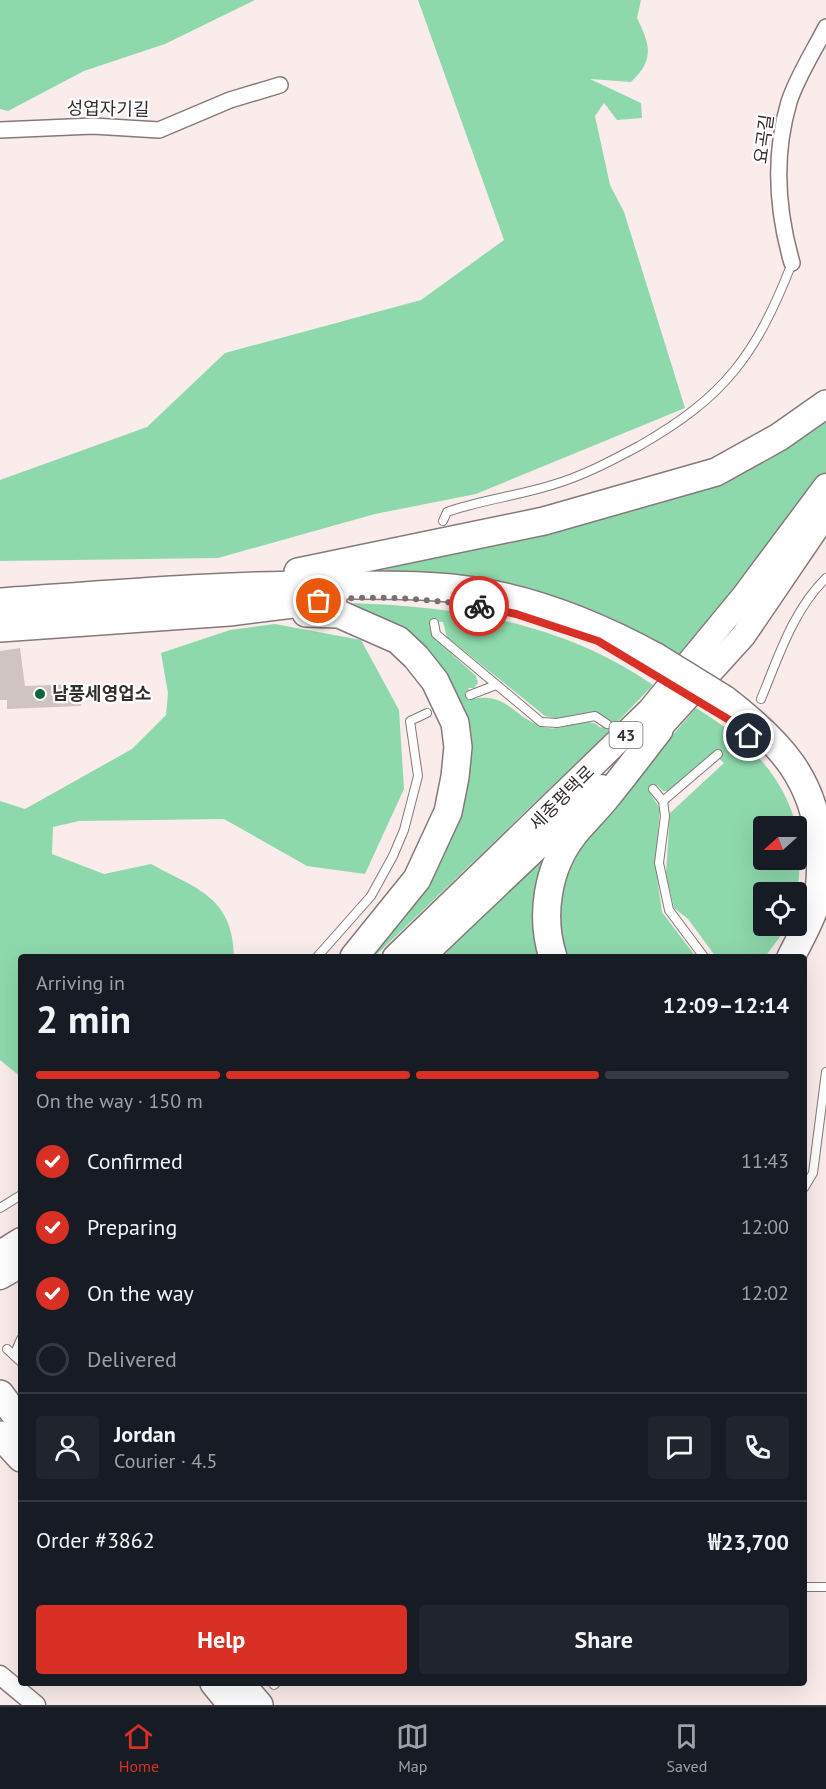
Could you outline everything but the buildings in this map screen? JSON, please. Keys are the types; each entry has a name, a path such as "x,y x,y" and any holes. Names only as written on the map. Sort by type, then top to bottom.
{"highway":[{"path":"228,585 344,564 544,521 716,472 779,436 826,404"},
{"name":"세종평택로","path":"398,954 650,710 744,596 826,486"},
{"name":"세종평택로","path":"425,954 659,730 743,636 826,514"},
{"path":"0,602 228,585 395,586 483,592 605,630 651,663 775,742 793,764 808,791 814,810 819,831 821,865 817,900 792,954"},
{"path":"0,628 229,612 341,598 440,601 498,609 551,624 651,663"},
{"path":"229,612 339,614 398,640 416,657 435,681 455,723 458,747 448,812 417,879 356,954"},
{"path":"718,705 761,747 787,781 798,802 810,856 807,885"},
{"path":"552,954 545,918 548,893 560,861 572,836 604,801 659,730"},
{"path":"778,954 790,936"},
{"path":"0,1252 18,1242"},
{"path":"0,1277 18,1267"},
{"path":"0,1394 18,1420"},
{"path":"0,1402 18,1421"},
{"path":"0,1435 18,1455"},
{"path":"216,1686 232,1705"},
{"path":"251,1686 269,1691"}],"street":[{"name":"요곡길","path":"792,263 781,226 777,195 782,136 789,101 826,27"},
{"name":"성엽자기길","path":"0,130 93,126 159,130 230,100 280,86"},
{"path":"0,1675 36,1705"}],"lane":[{"path":"443,521 447,512 473,502 555,484 609,463 693,412 734,373 775,307 792,263"},
{"path":"761,699 789,634 817,587 826,578"},
{"path":"434,623 436,634 541,722 557,723 595,716 607,724"},
{"path":"471,695 496,684"},
{"path":"320,954 371,896 393,856 412,805 418,776 410,721 427,713"},
{"path":"663,801 718,754"},
{"path":"654,789 663,801 665,816 659,863 669,910 702,954"},
{"path":"807,1183 813,1173 826,1072"},
{"path":"0,1208 18,1197"},
{"path":"14,1355 18,1346"},
{"path":"7,1348 18,1359"},
{"path":"807,1587 826,1587"}],"green space":[{"path":"0,0 255,0 165,44 84,71 8,111 0,109"},
{"path":"418,0 641,0 637,18 645,36 648,52 639,74 631,82 590,79 641,103 642,118 617,120 604,103 595,116 610,185 624,212 685,408 476,494 375,514 218,558 0,561 0,480 147,427 225,353 421,300 504,240"},
{"path":"826,419 826,473 758,561 677,657 612,624 366,574 555,527"},
{"path":"352,603 471,614 546,632 583,646 653,685 599,741 377,954 365,954 408,902 464,743 392,628","holes":["430,621 443,622 447,637 545,716 558,719 597,712 609,720 601,728 588,722 559,728 544,727 533,723 503,702 485,698 473,699 468,688 474,688 478,683 476,676 435,639"]},
{"path":"275,624 361,640 399,710 404,789 365,874 307,866 224,819 79,821 53,827 52,854 104,874 151,864 209,897 227,921 234,954 18,954 18,1075 0,1060 0,801 25,809 132,749 166,715 168,693 161,653 230,630"},
{"path":"696,708 744,743 771,772 793,816 753,816 753,870 799,870 798,882 753,882 753,936 781,936 767,954 714,954 688,919 674,908 666,873 670,813 724,763 715,755 670,791 663,791 657,785 650,793 660,809 655,862 662,912 694,954 560,954 554,926 566,858"},
{"path":"555,845 543,954 438,954"}],"way so far":[{"path":"319,601 341,598 428,599 479,606"}],"place":[{"name":"남풍세영업소","path":"40,694"}],"route":[{"path":"479,606 551,624 598,641 736,724 749,736"}]}
